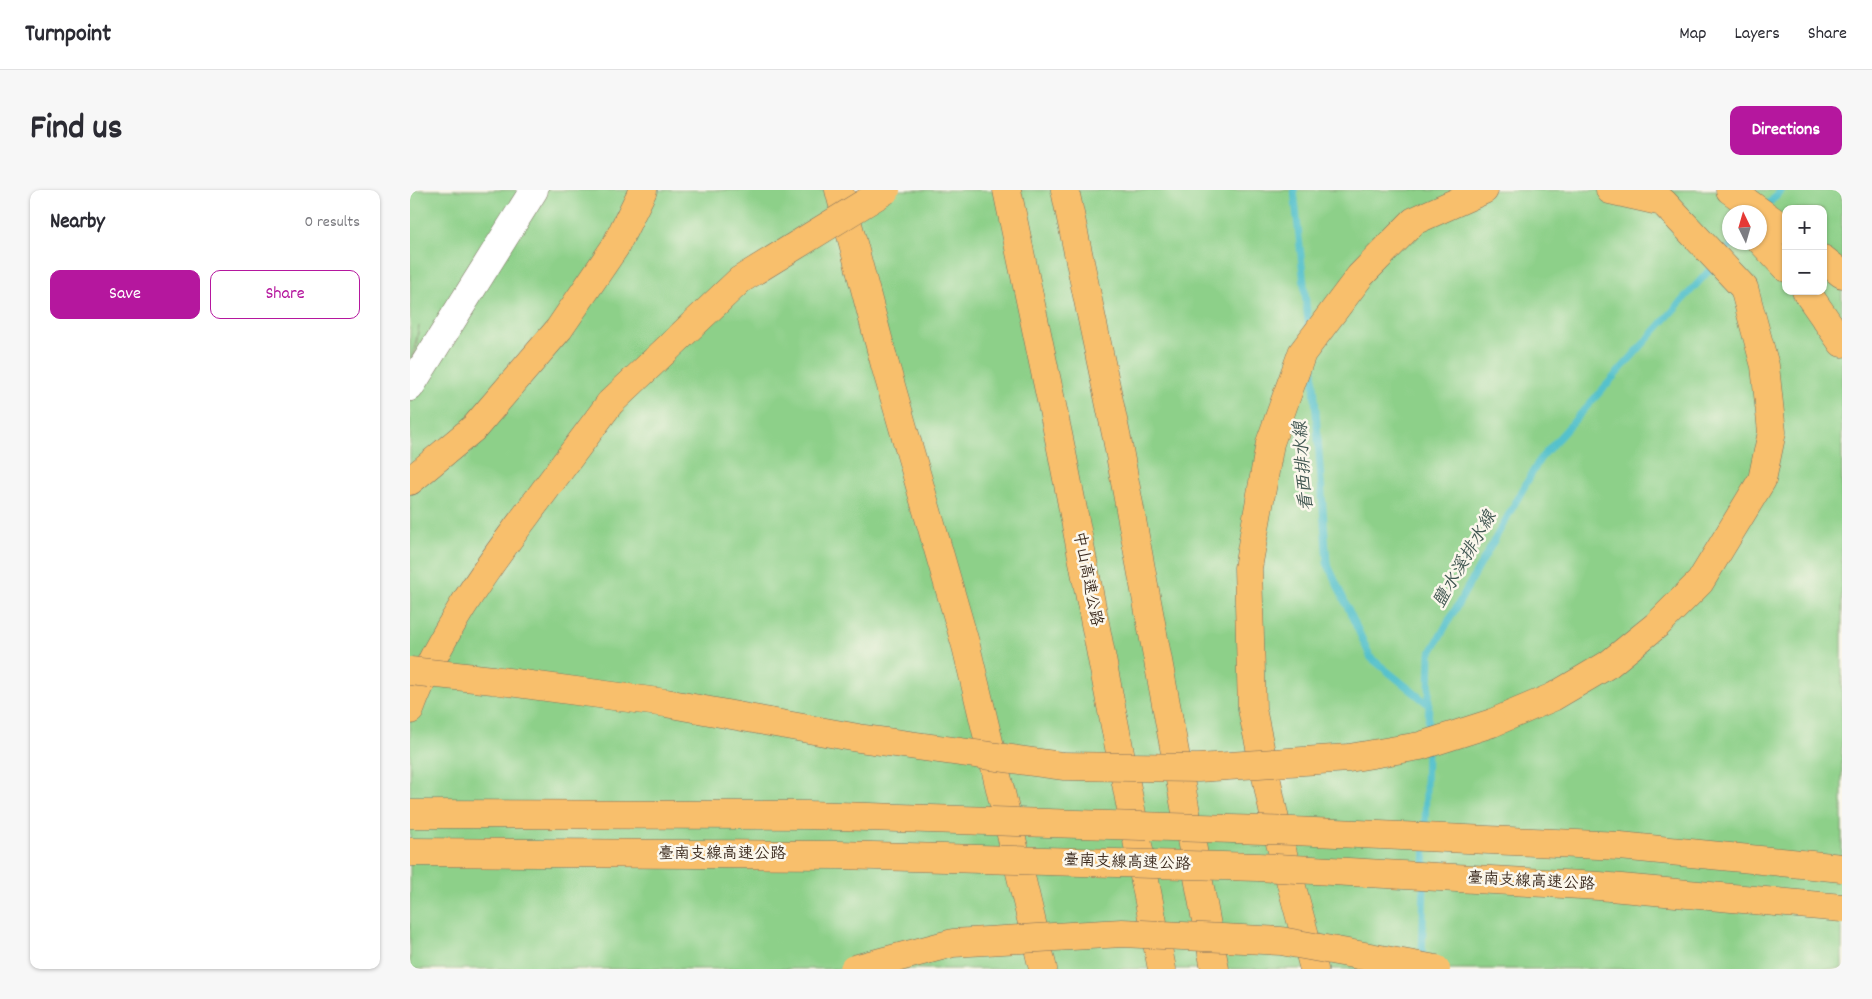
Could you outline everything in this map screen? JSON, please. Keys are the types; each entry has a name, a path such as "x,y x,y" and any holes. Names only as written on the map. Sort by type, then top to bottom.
{"highway":[{"path":"410,481 475,428 558,329 615,247 643,190"},
{"path":"839,190 885,365 966,646 1043,969"},
{"path":"410,710 422,677 445,634 499,552 610,404 740,280 886,190"},
{"name":"中山高速公路","path":"1007,190 1062,453 1162,969"},
{"path":"1065,190 1117,439 1215,969"},
{"path":"1314,969 1279,839 1252,708 1248,568 1270,443 1302,353 1360,276 1414,221 1484,190"},
{"path":"410,672 493,680 666,703 858,738 1063,766 1198,768 1349,758 1420,746 1492,723 1553,697 1609,664 1658,624 1700,582 1762,480 1772,432 1765,366 1744,288 1663,202 1610,190"},
{"path":"1713,190 1727,205"},
{"path":"1730,190 1782,227"},
{"path":"1767,248 1782,264"},
{"path":"1827,262 1842,274"},
{"path":"1809,295 1842,343"},
{"path":"410,814 808,815 1283,831 1620,846 1842,868"},
{"name":"臺南支線高速公路","path":"410,852 839,855 1258,867 1599,886 1842,908"},
{"path":"854,969 953,943 1122,933 1281,940 1436,969"}],"lane":[{"path":"410,388 534,190"}],"green space":[{"path":"410,190 1842,190 1842,969 410,969 410,392 419,326 410,368"}],"waterway":[{"name":"看西排水線","path":"1294,190 1309,331"},
{"name":"鹽水溪排水線","path":"1767,206 1781,190"},
{"name":"鹽水溪排水線","path":"1721,257 1727,250"},
{"name":"鹽水溪排水線","path":"1428,736 1430,654 1540,459 1714,265"},
{"name":"看西排水線","path":"1312,357 1327,563 1371,658 1428,704"},
{"name":"鹽水溪排水線","path":"1425,831 1427,750"},
{"name":"鹽水溪排水線","path":"1424,871 1425,842"},
{"name":"鹽水溪排水線","path":"1422,961 1424,882"}]}
